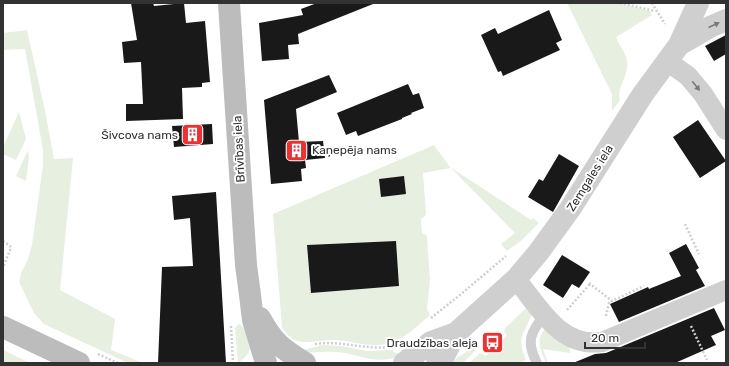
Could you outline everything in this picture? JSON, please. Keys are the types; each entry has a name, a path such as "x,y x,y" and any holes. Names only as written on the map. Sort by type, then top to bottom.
{"main road":[{"name":"Brīvības iela","path":"229,3 246,265 250,295"},
{"path":"250,295 254,328 266,363"},
{"path":"250,295 259,317 270,336 284,350 305,363"},
{"path":"3,327 79,363"}],"street":[{"name":"Zemgales iela","path":"456,333 516,279 555,232 643,94 673,53 698,3"},
{"path":"726,20 712,26 673,53 726,130"},
{"path":"516,279 554,314 554,325 567,336 576,340 593,343 602,342 726,290"},
{"path":"404,363 431,342 456,333"},
{"path":"437,363 445,354 456,333"}],"lane":[{"path":"537,363 530,345 531,335 535,327 554,314"}],"path":[{"path":"620,3 656,12"},
{"path":"685,224 699,254"},
{"path":"3,241 11,248 3,267"},
{"path":"426,322 510,253"},
{"path":"554,314 589,284 612,301"},
{"path":"606,316 609,303 644,286"},
{"path":"681,309 688,324 691,325 707,360"}],"green space":[{"path":"567,3 617,3 650,11 652,15 616,37 627,60 627,71 619,95 620,100 612,111 612,94"},
{"path":"27,30 54,159 73,158 60,290 115,319 111,350 143,363 128,363 44,324 34,313 19,282 32,245 43,165 43,150 25,49 3,50 3,33"},
{"path":"19,112 26,139 16,160 3,154 3,147"},
{"path":"434,145 450,167 531,220 533,218 539,223 522,240 507,251 501,244 515,233 451,168 423,173 426,214 421,219 422,233 427,237 430,280 427,309 430,315 412,331 396,341 383,345 368,345 339,340 302,342 293,339 285,332 282,327 273,214","holes":["396,241 399,286 311,293 307,245"]},
{"path":"28,150 29,157 26,181 16,176"},
{"path":"527,307 532,314 521,340 526,360 519,363 469,363 480,353 486,356 507,335 504,332 505,328"},
{"path":"239,324 246,331 250,345 247,355 238,363 235,328"},
{"path":"545,329 570,347 570,353 543,349 548,363 546,363 540,346 540,337"},
{"path":"322,345 341,346 367,351 392,350 399,356 382,360 344,353 300,351"},
{"path":"475,346 477,349 463,363 450,363"},
{"path":"3,350 30,363 3,363"}],"building":[{"path":"131,3 153,3 154,6 184,3 186,23 205,21 210,82 202,83 202,87 182,88 183,119 126,121 126,104 143,104 141,62 124,63 122,42 137,40"},
{"path":"317,3 373,4 298,34 299,44 288,45 289,59 262,61 259,23 303,15 301,9"},
{"path":"549,10 562,40 556,43 560,50 503,76 501,71 498,72 481,35 495,28 498,34"},
{"path":"726,35 726,54 714,61 705,46"},
{"path":"329,75 337,92 296,109 299,142 323,141 325,158 305,160 306,168 301,169 302,181 271,184 264,100"},
{"path":"408,84 413,95 419,93 424,108 411,113 412,114 402,119 358,136 356,131 346,135 337,113"},
{"path":"698,120 726,161 700,178 673,137"},
{"name":"Šivcova nams","path":"212,124 213,144 174,147 172,126"},
{"path":"559,154 579,166 553,212 528,197 539,179 543,181"},
{"path":"404,176 406,194 381,197 379,179"},
{"path":"216,192 226,363 158,363 162,267 193,266 190,218 174,220 172,196"},
{"path":"396,241 399,286 311,293 307,245"},
{"path":"686,244 699,268 696,270 705,286 619,322 610,304 648,287 649,289 681,276 669,253"},
{"path":"562,255 590,272 579,288 572,284 563,298 543,285"},
{"path":"714,308 725,330 711,336 716,345 675,363 573,363 595,354 606,353"}],"place":[{"name":"Šivcova nams","path":"193,135"},
{"name":"Kaņepēja nams","path":"296,150"},
{"name":"Draudzības aleja","path":"493,343"}]}
